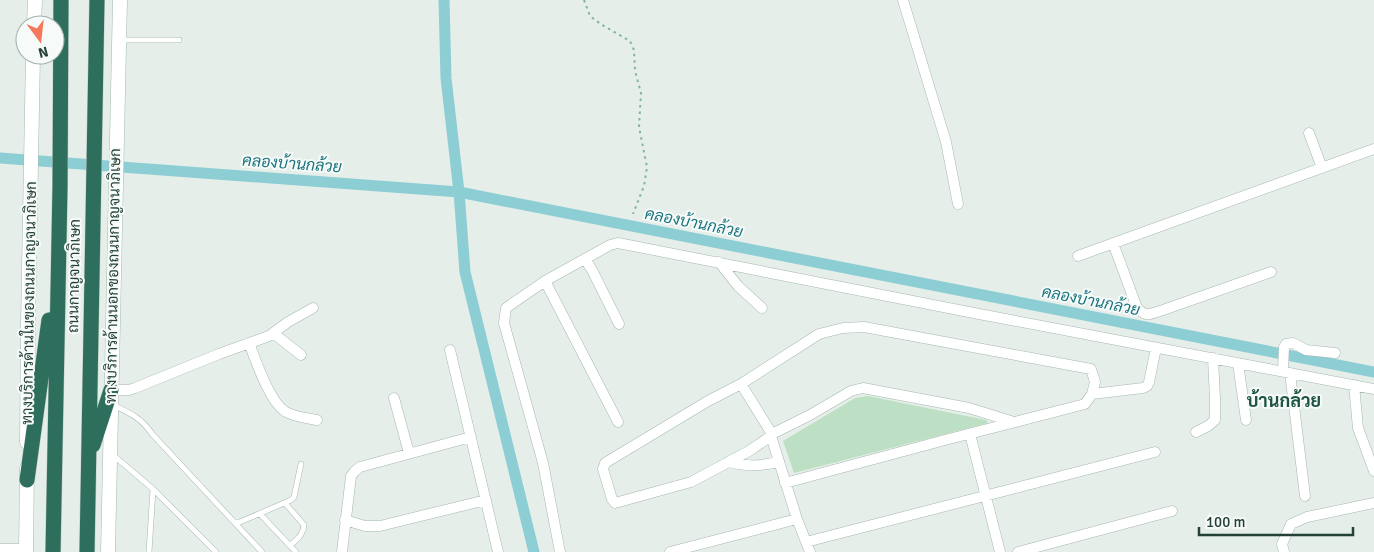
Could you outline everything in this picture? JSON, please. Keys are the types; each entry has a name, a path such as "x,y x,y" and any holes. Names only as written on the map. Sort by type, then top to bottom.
{"highway":[{"name":"ถนนกาญจนาภิเษก","path":"53,552 60,187 61,0"},
{"name":"ถนนกาญจนาภิเษก","path":"87,552 97,0"},
{"path":"27,480 59,256"},
{"path":"89,460 111,397"}],"main road":[{"path":"34,15 35,0"},
{"name":"ทางบริการด้านนอกของถนนกาญจนาภิเษก","path":"108,552 120,0"},
{"name":"ทางบริการด้านในของถนนกาญจนาภิเษก","path":"26,550 33,65"}],"street":[{"path":"903,0 946,142 958,204"},
{"path":"1309,134 1322,168"},
{"path":"1078,256 1374,150"},
{"path":"560,552 543,463 504,324 506,308 545,281 618,242 1156,348 1238,363 1285,369 1374,389"},
{"path":"1113,243 1137,308 1143,314 1163,310 1271,272"},
{"path":"585,259 619,324"},
{"path":"719,262 738,286 762,308"},
{"path":"545,281 618,422"},
{"path":"111,397 269,336 288,322 313,308"},
{"path":"785,483 1085,404 1092,394 1095,382 1091,369 864,327 843,328 819,334 741,384 708,401 605,463 603,469 612,499 617,503 691,482 749,451 772,435 851,391 863,388 969,408 1014,422"},
{"path":"273,333 302,355"},
{"path":"248,343 271,394 282,409 296,416 317,420"},
{"path":"1305,496 1285,369 1284,348 1286,344 1293,343 1306,350 1336,353"},
{"path":"1092,394 1147,386 1156,348"},
{"path":"450,350 498,552"},
{"path":"1196,432 1215,420 1212,358"},
{"path":"1238,363 1246,420"},
{"path":"741,384 772,435 785,483 810,552"},
{"path":"1354,385 1358,428 1374,471"},
{"path":"394,398 409,453"},
{"path":"970,434 1000,552"},
{"path":"342,552 351,476 354,471 409,453 471,437"},
{"path":"806,542 1154,452"},
{"path":"728,462 747,466 760,466 779,462"},
{"path":"345,520 365,526 380,526 486,500"},
{"path":"1284,552 1282,544 1291,524 1307,517 1374,503"},
{"path":"1018,552 1172,511"},
{"path":"670,552 797,519"},
{"path":"0,549 26,550"}],"lane":[{"path":"119,40 180,40"},
{"path":"111,397 145,423 153,435 262,552"},
{"path":"110,452 154,489 216,552"},
{"path":"235,522 240,522 291,500 294,497 300,464"},
{"path":"149,552 154,489"},
{"path":"285,503 304,525 304,530 299,539 290,545"},
{"path":"260,514 296,552"}],"path":[{"path":"584,0 588,13 592,18 630,41 634,50 635,71 640,93 639,127 647,168 644,186 633,214"}],"green space":[{"path":"868,396 986,420 988,423 794,473 783,441 855,398"}],"waterway":[{"path":"444,0 446,78 459,192 465,272 534,552"},
{"name":"คลองบ้านกล้วย","path":"0,158 459,192 1374,372"}],"district":[{"name":"บ้านกล้วย","path":"1284,401"}]}
